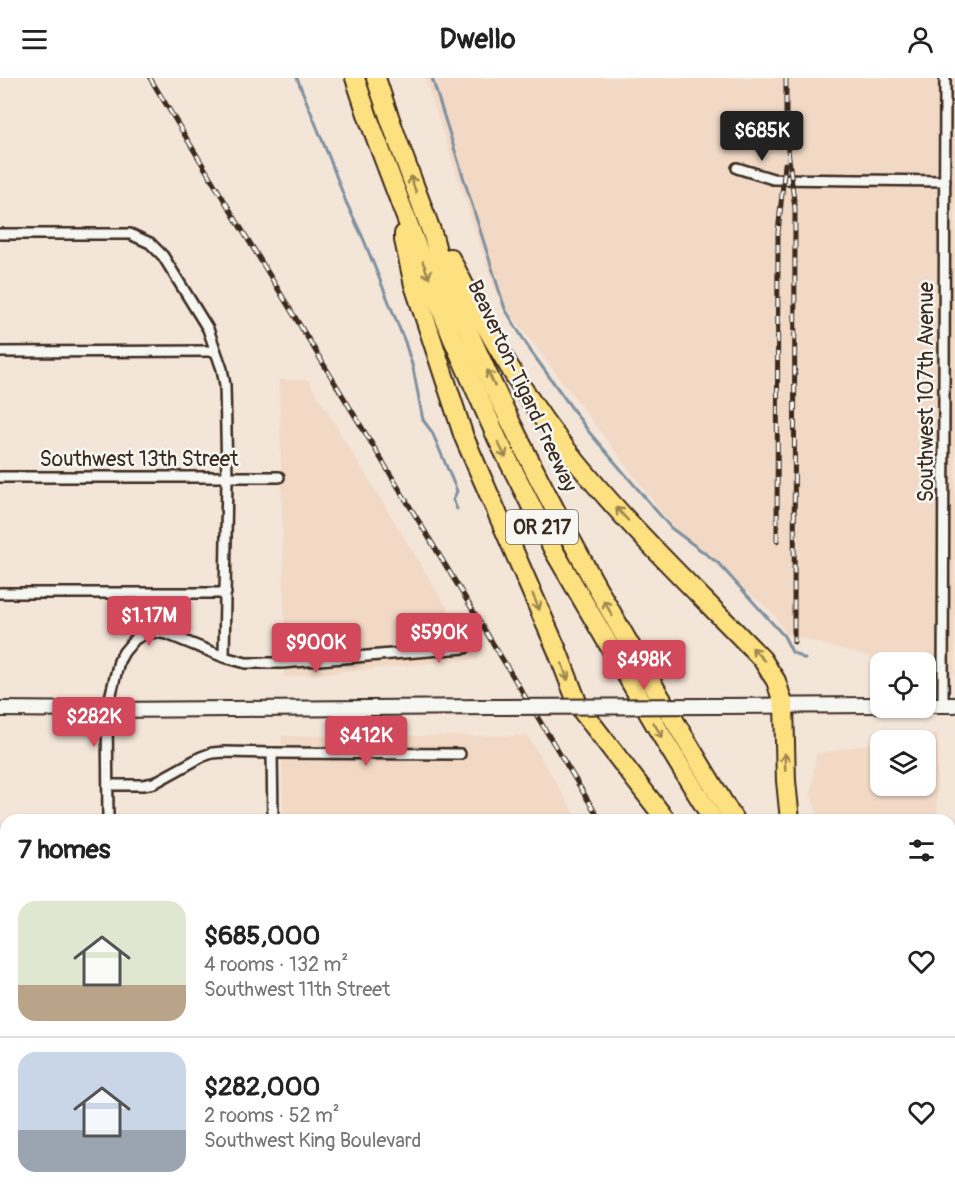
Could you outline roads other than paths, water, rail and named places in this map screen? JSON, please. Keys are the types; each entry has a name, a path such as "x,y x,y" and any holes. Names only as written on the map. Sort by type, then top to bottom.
{"highway":[{"name":"Beaverton-Tigard Freeway","path":"355,78 452,337 498,440 554,551 657,729 709,814"},
{"name":"Beaverton-Tigard Freeway","path":"376,78 441,265 515,432 624,636 730,814"},
{"path":"405,216 404,240 414,285 464,437 479,475 522,568 579,707 661,814"},
{"path":"433,239 450,259 515,376 557,437 620,512 762,659 776,681 784,706 789,814"}],"main road":[{"path":"0,709 870,705"}],"street":[{"name":"Southwest 107th Avenue","path":"945,78 949,705"},
{"path":"737,168 773,179 945,181"},
{"path":"0,234 130,234 150,243 163,256 208,329 225,385 227,477 224,657"},
{"path":"0,352 215,351"},
{"name":"Southwest 13th Street","path":"0,477 279,477"},
{"path":"0,593 226,593"},
{"path":"108,814 107,710 119,661 135,639 145,633 167,634 224,657 246,663 282,663 465,648"},
{"path":"108,785 154,783 212,753 460,754"},
{"path":"272,753 273,814"}],"waterway":[{"path":"297,78 405,342 413,368 423,420 432,432 457,491 453,500 457,509"},
{"path":"432,78 505,309 530,350 589,432 671,528 718,563 784,636 792,652 805,659"}],"railway":[{"path":"150,78 596,814"},
{"path":"786,78 786,141"},
{"path":"786,133 795,209 794,642"},
{"path":"777,541 778,233 785,164"}]}
